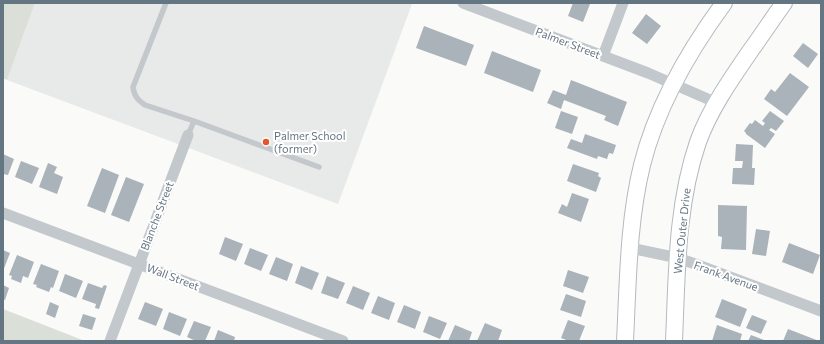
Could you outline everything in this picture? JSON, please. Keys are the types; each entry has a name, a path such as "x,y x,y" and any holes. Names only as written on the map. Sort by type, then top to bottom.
{"main road":[{"path":"625,341 634,205 642,165 654,127 673,84 687,57 724,3"},
{"name":"West Outer Drive","path":"674,341 678,258 682,216 688,179 698,142 727,85 784,3"}],"street":[{"name":"Palmer Street","path":"463,3 602,56 717,103"},
{"path":"602,56 623,3"},
{"name":"Blanche Street","path":"110,341 188,135"},
{"name":"Wall Street","path":"3,213 343,341"},
{"name":"Frank Avenue","path":"630,248 678,258 821,311"}],"lane":[{"path":"166,3 133,87 134,94 138,100 145,106 194,121 319,167"},
{"path":"188,135 194,121"}],"shaded area":[{"path":"3,3 35,3 7,80 3,78"},
{"name":"Palmer School (former)","path":"35,3 412,4 338,204 7,80"},
{"path":"3,309 85,341 3,341"}],"building":[{"path":"573,3 590,4 583,22 568,16"},
{"path":"646,14 661,26 647,44 632,33"},
{"path":"424,26 474,45 466,66 416,48"},
{"path":"803,43 818,54 808,68 793,56"},
{"path":"492,51 541,70 533,92 484,73"},
{"path":"790,73 809,87 787,116 764,99 771,89 775,92"},
{"path":"571,80 627,102 618,126 604,120 606,116 564,100 561,109 547,103 553,90 566,95"},
{"path":"561,111 578,117 572,134 555,128"},
{"path":"770,111 784,121 776,131 771,128 769,130 775,134 765,148 744,131 750,123 752,124 755,120 763,126 765,123 762,121"},
{"path":"585,134 616,145 613,154 609,153 607,159 598,156 597,159 567,148 571,139 582,143"},
{"path":"736,144 753,145 752,168 755,168 754,185 732,184 733,168 742,168 743,161 735,161"},
{"path":"3,154 14,159 8,175 3,174"},
{"path":"21,161 39,168 32,184 15,177"},
{"path":"48,163 57,167 54,173 63,177 57,194 39,187"},
{"path":"573,164 599,173 598,176 601,178 596,192 567,181"},
{"path":"102,168 119,175 105,213 87,206"},
{"path":"126,177 144,184 129,222 111,215"},
{"path":"572,193 589,199 581,222 558,213 562,204 567,207"},
{"path":"718,205 747,206 746,250 721,249 722,237 718,236"},
{"path":"756,229 770,231 766,256 752,254"},
{"path":"225,237 243,244 236,261 219,254"},
{"path":"789,243 820,255 813,274 782,262"},
{"path":"250,248 268,255 261,271 244,264"},
{"path":"3,250 10,253 3,271"},
{"path":"17,255 34,262 28,278 23,276 21,283 11,279 12,276 9,275"},
{"path":"276,257 293,264 287,281 269,274"},
{"path":"41,264 59,271 53,288 51,287 49,292 36,287 37,285 33,284"},
{"path":"301,266 319,273 312,290 295,283"},
{"path":"568,270 589,277 583,293 563,286"},
{"path":"65,274 83,281 76,298 59,291"},
{"path":"327,276 345,283 338,299 321,293"},
{"path":"88,283 102,288 104,285 107,286 99,309 95,308 96,304 82,299"},
{"path":"3,285 9,288 5,300 3,299"},
{"path":"353,286 370,293 363,310 346,303"},
{"path":"566,294 586,301 581,317 560,310"},
{"path":"378,296 395,303 389,320 371,313"},
{"path":"722,299 747,309 740,327 715,317"},
{"path":"50,302 59,306 55,318 46,314"},
{"path":"145,302 163,309 156,326 138,319"},
{"path":"404,305 421,312 415,329 397,322"},
{"path":"169,312 187,319 180,336 163,329"},
{"path":"83,314 96,318 92,330 79,326"},
{"path":"752,315 767,321 761,334 746,328"},
{"path":"429,316 447,323 440,339 423,332"},
{"path":"568,320 585,326 579,341 569,341 561,338"},
{"path":"194,321 211,327 205,341 196,341 187,337"},
{"path":"485,323 502,330 498,341 477,341"},
{"path":"455,325 472,332 469,341 448,341"},
{"path":"717,325 742,334 740,341 712,341"},
{"path":"788,329 819,341 783,341"},
{"path":"218,330 235,337 234,341 214,341"},
{"path":"751,335 767,341 748,341"}],"place":[{"name":"Palmer School (former)","path":"266,142"}]}
